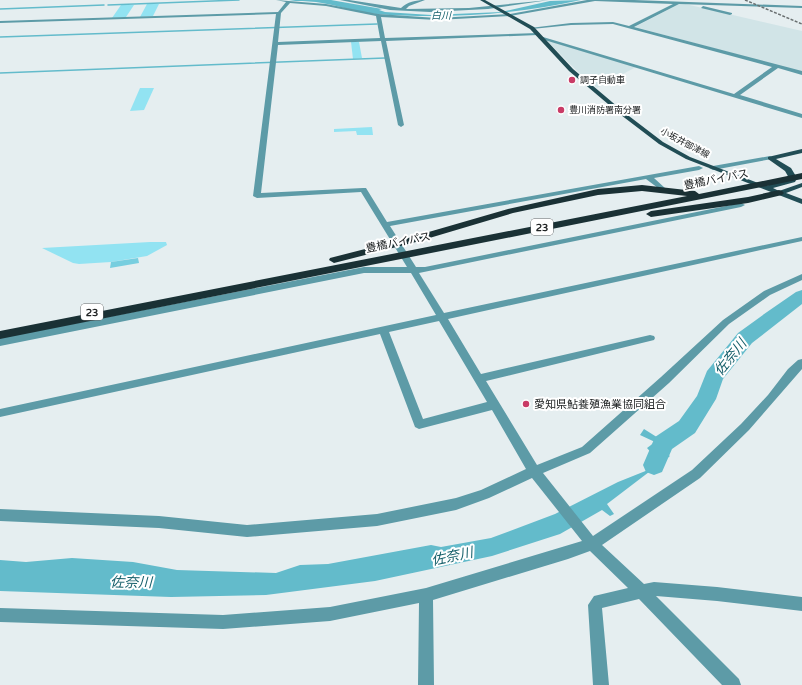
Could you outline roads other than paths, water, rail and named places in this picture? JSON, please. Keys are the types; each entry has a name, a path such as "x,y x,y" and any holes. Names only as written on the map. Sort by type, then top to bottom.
{"highway":[{"path":"792,180 802,174"},
{"name":"豊橋バイパス","path":"0,331 406,248 673,200 802,174"},
{"path":"406,248 511,210 615,190 633,188 662,189 698,194 732,196 767,188"},
{"path":"406,248 570,229 657,213 748,200 779,193"},
{"name":"豊橋バイパス","path":"0,335 406,248"}],"main road":[{"name":"小坂井御津線","path":"482,0 532,28 571,70 661,143 688,158 802,202"},
{"path":"770,158 802,151"},
{"path":"767,188 792,180 792,173 770,158"},
{"path":"779,193 802,185"}],"street":[{"path":"278,0 290,0 326,5 378,15 437,19 510,15 595,0 802,7"},
{"path":"290,0 279,13 257,196 363,190 537,474 589,542 642,592 733,685"},
{"path":"342,0 402,10 449,11 498,8 547,0"},
{"path":"402,10 407,5 423,0"},
{"path":"631,27 681,2 730,14 723,4"},
{"path":"0,22 279,13"},
{"path":"378,15 382,40 401,125"},
{"path":"532,28 608,22 802,73"},
{"path":"275,44 540,36 802,116"},
{"path":"735,96 777,66"},
{"path":"713,168 770,158"},
{"path":"384,225 699,168"},
{"path":"648,177 662,189"},
{"path":"0,342 364,270 414,271 741,205"},
{"path":"0,412 802,240"},
{"path":"0,515 159,522 247,531 369,521 456,504 537,474 586,450 665,380 726,322 767,293 802,277"},
{"path":"383,330 419,424 494,405"},
{"path":"478,379 650,338"},
{"path":"0,615 223,622 330,614 426,595 568,553 589,542 696,474 745,427 772,398 792,372 802,363"},
{"path":"601,685 595,605 599,601 654,589 717,594 802,604"},
{"path":"426,595 426,685"}],"water":[{"name":"白川","path":"289,0 331,0 382,9 379,10 385,12 431,15 501,12 550,1 581,0 504,12 453,16 427,16 376,14 316,2"},
{"path":"644,429 671,446 665,453 670,456 607,504 614,514 610,516 602,510 560,534 492,556 375,581 266,595 171,597 0,591 0,560 26,562 72,558 133,562 177,570 276,573 300,565 328,564 431,545 441,547 491,538 555,514 618,482 648,470 656,458 647,448 655,442 640,435"}],"waterway":[{"path":"108,5 239,0"},
{"path":"0,9 104,5"},
{"path":"0,37 377,24"},
{"path":"0,73 385,58"},
{"name":"佐奈川","path":"654,465 663,443 687,427 706,399 714,376 745,338 802,296"}],"railway":[{"path":"745,0 802,24"}],"place":[{"name":"調子自動車","path":"572,80"},
{"name":"豊川消防署南分署","path":"561,110"},
{"name":"愛知県鮎養殖漁業協同組合","path":"526,404"}]}
